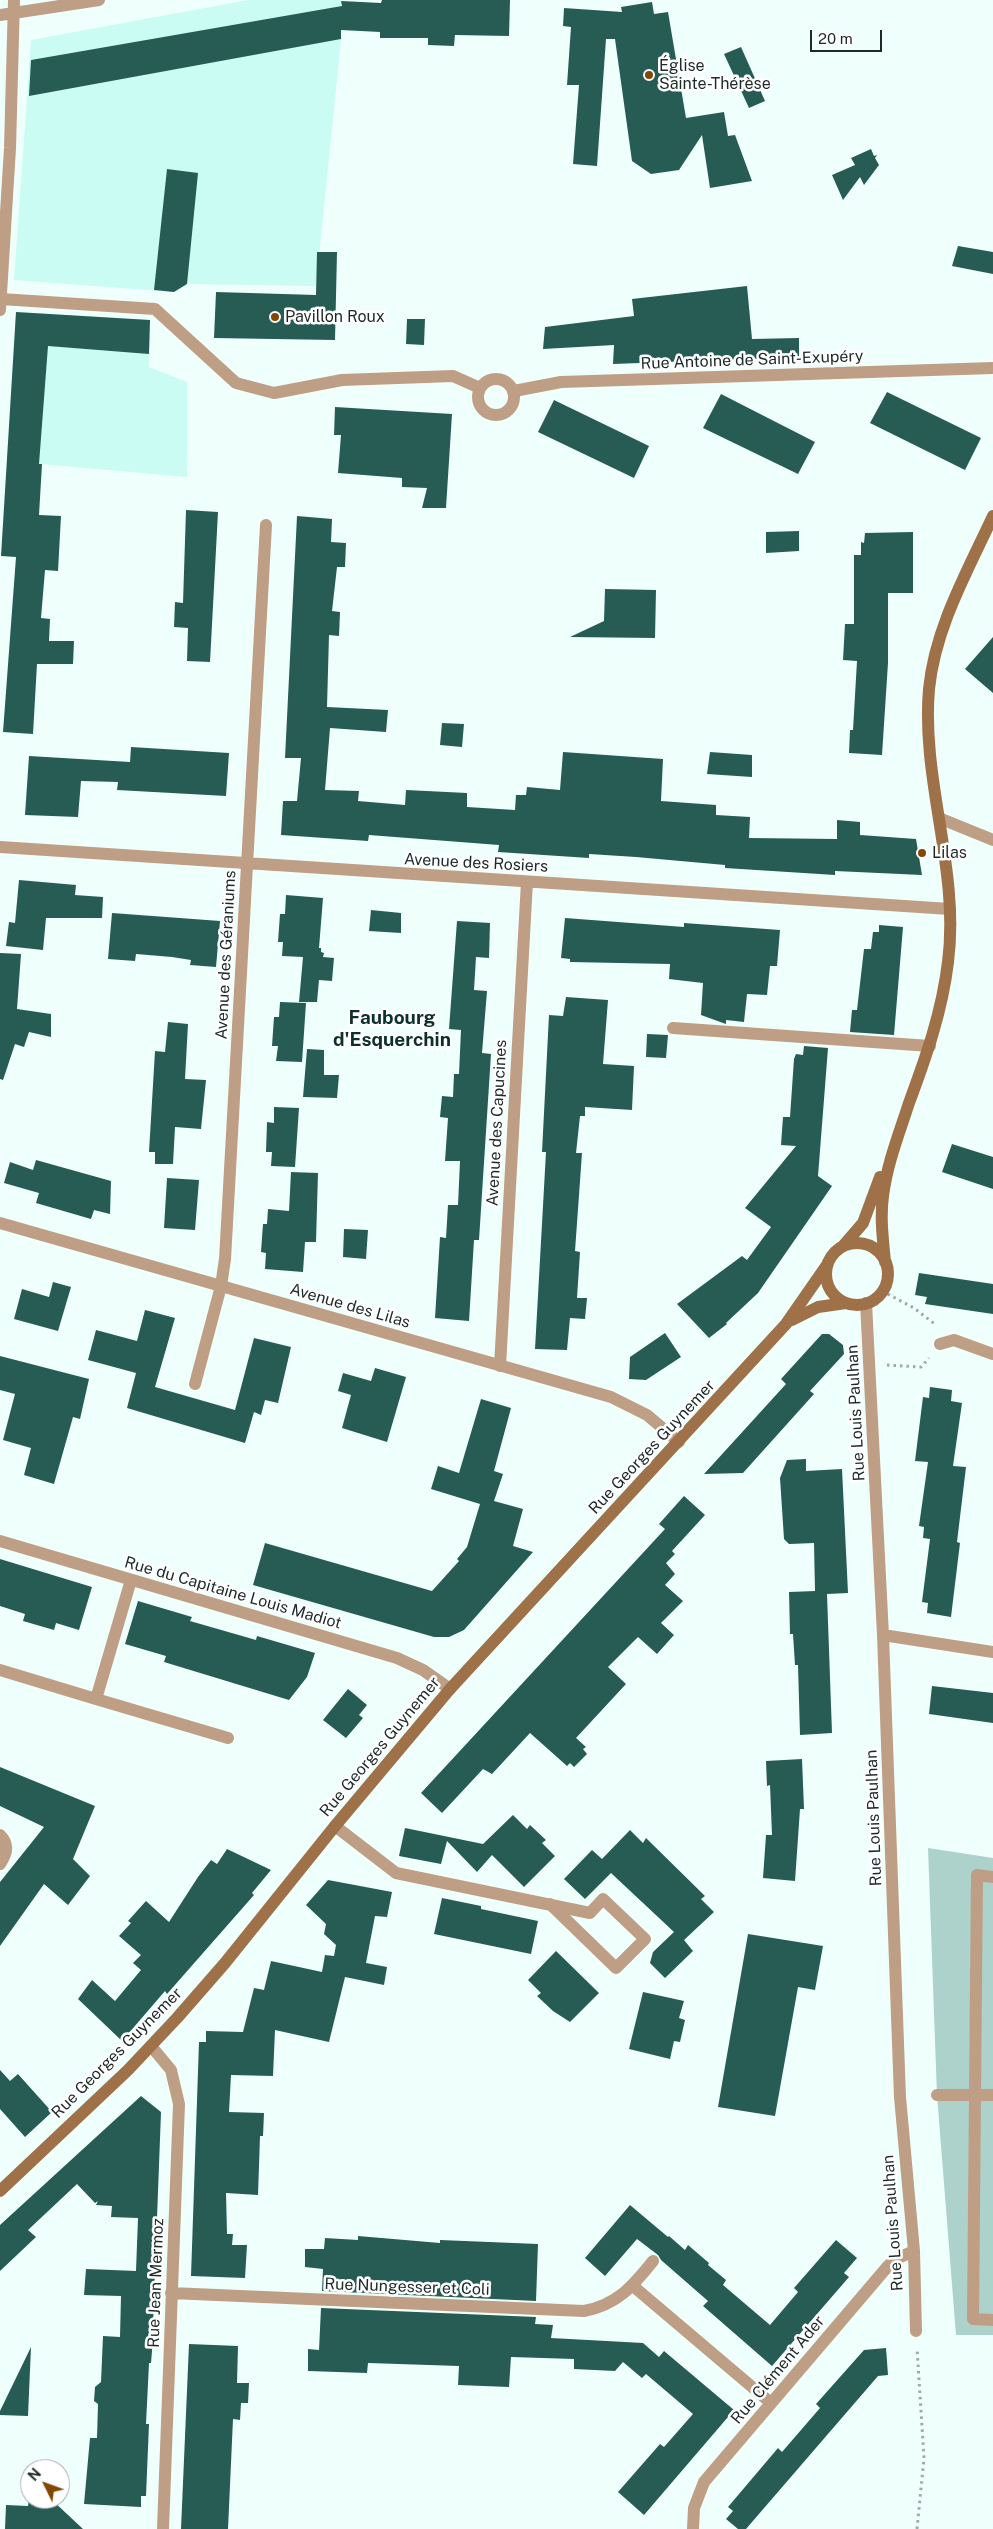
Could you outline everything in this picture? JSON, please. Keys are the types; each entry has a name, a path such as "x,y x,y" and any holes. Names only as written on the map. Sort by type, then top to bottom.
{"main road":[{"path":"893,1150 882,1202 887,1277 882,1291 866,1303 846,1302 837,1298 828,1286 827,1265 834,1252 863,1223 877,1183 893,1150 930,1046 944,990 950,936 950,909 948,878 929,734 928,706 932,668 950,610 993,516"},
{"path":"842,1246 857,1242 867,1244 876,1249 885,1262"},
{"name":"Rue Georges Guynemer","path":"0,2191 151,2046 230,1957 450,1689 680,1442 786,1324 827,1265"},
{"name":"Rue Georges Guynemer","path":"786,1324 810,1310 828,1304 846,1302"}],"street":[{"path":"14,0 10,148 0,305 155,309 236,383 274,393 342,380 454,376 480,388"},
{"path":"0,15 99,0"},
{"name":"Rue Antoine de Saint-Exupéry","path":"514,390 561,382 993,368"},
{"path":"498,378 504,380 514,390 512,405 507,411 493,414 481,408 478,395 480,388 485,383 498,378"},
{"name":"Avenue des Géraniums","path":"195,1384 221,1286 225,1259 266,526"},
{"path":"939,818 993,840"},
{"name":"Avenue des Rosiers","path":"0,847 248,865 950,909"},
{"name":"Avenue des Capucines","path":"500,1366 527,882"},
{"path":"673,1028 930,1046"},
{"name":"Avenue des Lilas","path":"0,1222 622,1401 647,1414 680,1442"},
{"name":"Rue Louis Paulhan","path":"866,1303 883,1635 900,2097 914,2251 916,2331"},
{"path":"940,1344 954,1340 993,1354"},
{"name":"Rue du Capitaine Louis Madiot","path":"0,1541 397,1658 423,1670 450,1689"},
{"path":"96,1699 131,1580"},
{"path":"883,1635 993,1652"},
{"path":"0,1670 228,1738"},
{"path":"336,1826 396,1873 550,1904 590,1913 603,1900 645,1939 616,1968 550,1904"},
{"path":"0,1835 6,1845 5,1856 0,1864"},
{"path":"993,1877 977,1875 973,2319 993,2320"},
{"name":"Rue Jean Mermoz","path":"151,2046 171,2070 179,2104 162,2529"},
{"path":"937,2095 993,2095"},
{"name":"Rue Clément Ader","path":"693,2529 694,2508 704,2482 888,2266 896,2259 914,2251"},
{"name":"Rue Nungesser et Coli","path":"171,2293 584,2311 611,2303 633,2286 653,2261"},
{"path":"633,2286 771,2403"}],"path":[{"path":"882,1291 914,1308 954,1340"},
{"path":"869,1364 921,1368 940,1344"},
{"path":"916,2331 924,2458 917,2529"}],"shaded area":[{"path":"248,0 341,0 341,39 316,286 187,284 174,292 14,280 31,40"},
{"path":"16,312 150,320 149,367 187,382 187,477 7,461"},
{"path":"928,1848 993,1858 993,2335 956,2335 937,2095"}],"building":[{"path":"382,0 510,0 509,36 455,35 454,46 428,45 428,38 380,38 380,32 341,30 341,39 29,96 31,60 342,6 341,1 381,3"},
{"path":"652,2 654,14 668,12 686,118 724,112 728,136 735,135 752,181 710,188 702,135 679,170 651,174 632,161 615,39 606,39 597,166 573,164 579,85 567,85 571,27 563,26 564,8 622,12 621,7"},
{"path":"741,47 765,101 749,108 724,54"},
{"path":"871,149 874,156 877,155 875,158 879,165 864,185 860,177 843,200 832,175 855,165 851,158"},
{"path":"167,169 198,173 187,284 174,292 154,290"},
{"path":"958,246 993,252 993,274 952,266"},
{"name":"Pavillon Roux","path":"317,252 337,252 335,340 214,338 216,292 316,295"},
{"path":"747,286 752,339 799,338 799,357 613,364 614,345 543,349 545,327 634,316 632,299"},
{"path":"16,312 150,320 149,354 48,346 39,464 42,464 39,515 61,516 58,571 45,570 41,618 50,619 49,641 74,641 73,664 37,664 33,734 3,732 16,557 1,556"},
{"path":"407,319 425,319 424,345 406,344"},
{"path":"887,392 981,438 965,470 870,423"},
{"path":"721,394 815,442 798,474 703,428"},
{"path":"554,400 649,446 634,478 538,432"},
{"path":"335,407 452,414 446,508 422,508 427,488 402,487 402,478 338,473 341,435 334,435"},
{"path":"186,510 218,512 210,662 187,661 188,628 174,627 175,602 183,603"},
{"path":"297,516 332,519 331,542 346,543 345,567 337,567 332,611 340,612 339,636 329,635 327,707 388,710 386,732 330,728 325,790 359,791 358,801 405,805 406,790 467,793 467,807 515,810 516,795 526,795 527,787 560,790 563,752 663,759 661,801 716,805 716,815 750,817 749,838 837,839 837,820 860,822 860,835 916,839 922,875 835,871 835,875 725,868 725,865 636,857 589,854 589,858 498,852 499,845 369,835 368,841 281,835 283,801 297,801 301,758 285,758"},
{"path":"799,531 799,551 766,553 766,532"},
{"path":"913,532 913,593 888,593 888,663 882,755 849,753 850,730 853,730 857,661 843,660 845,624 854,624 854,555 861,555 861,542 864,543 865,533"},
{"path":"605,589 656,590 655,638 570,637 604,621"},
{"path":"993,637 993,693 965,669"},
{"path":"442,723 464,724 462,747 440,745"},
{"path":"131,747 229,753 226,796 117,790 118,782 81,781 78,817 25,815 29,756 130,762"},
{"path":"710,752 752,755 752,777 707,774"},
{"path":"19,880 76,885 75,895 103,897 102,918 46,918 43,950 6,946 9,922 15,923"},
{"path":"286,895 323,898 319,948 324,953 323,957 334,958 332,981 319,980 317,1002 299,1002 303,957 282,956 283,942 278,942 280,914 285,914"},
{"path":"371,910 401,913 401,933 369,931"},
{"path":"112,913 220,921 216,967 190,965 191,960 136,954 135,961 108,959"},
{"path":"565,918 684,927 684,923 780,930 777,966 770,966 767,995 747,994 744,1022 726,1020 726,1024 701,1015 703,983 669,979 670,964 570,962 570,959 561,958"},
{"path":"457,921 490,923 489,958 476,957 474,990 487,991 482,1053 491,1054 479,1240 474,1240 469,1321 435,1318 440,1237 446,1238 448,1205 458,1205 460,1161 445,1161 448,1118 440,1117 442,1096 453,1097 454,1074 459,1074 461,1030 449,1029"},
{"path":"879,925 903,927 894,1035 850,1032 852,1010 857,1010 864,949 871,949 873,932 879,932"},
{"path":"0,953 21,954 17,1009 51,1014 51,1037 29,1032 24,1047 15,1044 3,1080 0,1079"},
{"path":"566,997 608,1000 603,1064 634,1066 632,1110 585,1107 585,1116 580,1116 576,1153 582,1153 575,1251 580,1252 577,1298 587,1298 585,1319 570,1318 567,1350 535,1349 546,1152 542,1152 549,1015 563,1016"},
{"path":"280,1002 306,1003 302,1062 276,1061 278,1046 272,1046 274,1017 279,1017"},
{"path":"168,1022 188,1024 185,1079 206,1080 201,1129 175,1127 173,1164 155,1164 155,1152 149,1152 155,1051 165,1052"},
{"path":"647,1034 668,1035 666,1058 646,1057"},
{"path":"804,1046 828,1048 818,1176 832,1186 758,1293 727,1324 709,1338 677,1304 742,1256 747,1260 771,1227 745,1208 796,1146 781,1145 783,1117 790,1117 794,1059 796,1054 803,1055"},
{"path":"307,1049 324,1050 324,1075 339,1075 337,1098 303,1097"},
{"path":"274,1107 299,1108 295,1167 271,1166 272,1152 266,1152 267,1122 274,1123"},
{"path":"952,1144 993,1157 993,1189 942,1172"},
{"path":"36,1160 111,1181 110,1214 94,1210 91,1219 36,1203 39,1193 4,1183 10,1162 33,1170"},
{"path":"291,1172 318,1173 316,1242 305,1242 303,1272 265,1269 266,1253 261,1252 263,1224 267,1224 268,1209 289,1211"},
{"path":"167,1178 199,1180 195,1230 164,1228"},
{"path":"344,1229 368,1230 366,1259 343,1257"},
{"path":"919,1273 993,1284 993,1314 925,1304 927,1297 915,1295"},
{"path":"53,1282 71,1287 58,1331 14,1319 22,1289 49,1297"},
{"path":"145,1310 175,1318 155,1387 235,1410 254,1338 291,1347 278,1403 265,1400 261,1415 254,1412 245,1443 127,1408 136,1373 88,1360 96,1330 137,1341"},
{"path":"665,1333 681,1357 646,1380 629,1379 630,1357"},
{"path":"822,1334 829,1334 843,1345 844,1354 810,1391 814,1394 743,1473 704,1474 786,1384 781,1379"},
{"path":"0,1356 89,1379 80,1419 73,1417 54,1484 24,1475 31,1448 3,1440 15,1394 0,1390"},
{"path":"375,1368 406,1377 387,1442 342,1428 351,1395 338,1391 343,1373 371,1381"},
{"path":"930,1387 952,1390 951,1401 962,1403 953,1466 966,1467 957,1542 960,1543 951,1617 927,1613 928,1603 922,1602 930,1539 923,1538 924,1527 919,1526 928,1462 915,1461 923,1397 929,1398"},
{"path":"481,1399 511,1408 494,1471 503,1474 494,1501 523,1509 513,1546 533,1552 464,1630 449,1637 434,1637 253,1585 265,1543 432,1591 459,1561 457,1559 467,1547 480,1504 431,1489 438,1466 459,1473"},
{"path":"806,1459 806,1471 842,1469 848,1593 827,1594 832,1733 800,1735 798,1665 795,1665 793,1634 790,1634 789,1592 815,1591 814,1543 789,1544 784,1539 780,1478 787,1460"},
{"path":"684,1496 705,1515 672,1551 675,1554 666,1563 675,1574 665,1585 683,1601 661,1623 674,1635 657,1654 638,1637 608,1667 626,1684 576,1738 586,1747 583,1749 587,1754 574,1767 570,1763 567,1766 530,1733 492,1774 483,1769 442,1813 421,1793 665,1529 659,1524"},
{"path":"0,1559 92,1587 79,1630 56,1623 54,1630 23,1621 25,1614 0,1606"},
{"path":"138,1601 192,1617 190,1621 256,1640 257,1636 315,1653 307,1677 289,1700 164,1662 166,1656 125,1644"},
{"path":"932,1686 993,1693 993,1723 929,1714"},
{"path":"348,1689 367,1705 359,1715 363,1718 346,1738 323,1720"},
{"path":"802,1759 804,1809 800,1809 795,1881 763,1878 766,1835 772,1835 770,1785 767,1786 766,1761"},
{"path":"0,1767 95,1806 73,1859 90,1876 68,1905 44,1884 0,1946 0,1882 44,1827 0,1806"},
{"path":"513,1815 527,1829 530,1825 546,1840 542,1843 555,1856 524,1887 492,1855 477,1872 447,1841 441,1864 399,1856 405,1828 483,1844"},
{"path":"630,1830 643,1843 646,1838 705,1896 701,1899 714,1912 684,1940 693,1951 665,1978 650,1963 653,1952 674,1932 611,1873 585,1899 564,1879 592,1850 602,1859"},
{"path":"227,1849 271,1870 252,1893 254,1895 167,1994 165,1991 122,2041 78,1999 92,1980 115,2001 141,1970 133,1963 141,1955 119,1936 131,1923 128,1921 146,1901 169,1922 211,1860 217,1864"},
{"path":"328,1880 392,1892 387,1917 375,1916 366,1963 387,1967 384,1985 345,1977 329,2042 275,2030 273,2076 231,2075 229,2112 264,2113 263,2136 260,2136 258,2195 226,2193 227,2234 233,2234 232,2245 247,2245 245,2278 191,2276 199,2042 206,2042 206,2031 243,2032 254,1988 264,1990 271,1961 322,1972 325,1955 334,1956 336,1945 324,1934 326,1924 306,1905"},
{"path":"442,1898 481,1906 481,1909 538,1921 531,1954 434,1934"},
{"path":"748,1934 823,1946 815,1990 798,1987 775,2116 718,2107"},
{"path":"556,1951 599,1993 570,2022 553,2011 537,1996 541,1993 528,1980"},
{"path":"643,1992 684,2001 679,2018 685,2020 680,2042 674,2041 670,2059 629,2049"},
{"path":"0,2070 10,2081 18,2074 52,2112 25,2137 0,2109"},
{"path":"141,2096 161,2112 152,2351 151,2363 149,2363 146,2424 149,2424 146,2496 141,2496 141,2507 84,2504 90,2438 97,2438 98,2404 94,2401 95,2387 101,2382 103,2336 120,2337 121,2296 84,2295 86,2269 136,2271 138,2218 111,2217 112,2206 96,2205 98,2201 95,2203 77,2184 28,2230 36,2237 0,2271 0,2225"},
{"path":"630,2205 685,2250 688,2245 709,2263 708,2265 726,2280 723,2285 770,2325 798,2292 794,2288 836,2240 857,2258 844,2273 849,2277 772,2366 703,2306 708,2301 661,2260 658,2255 637,2239 605,2276 585,2258"},
{"path":"358,2236 440,2243 440,2240 538,2244 536,2301 322,2291 323,2269 305,2267 305,2249 324,2249 325,2238 358,2240"},
{"path":"321,2308 536,2317 535,2324 553,2325 551,2338 643,2343 659,2357 664,2351 734,2410 644,2515 618,2492 660,2444 664,2447 693,2414 646,2374 642,2378 623,2362 615,2371 574,2369 574,2359 511,2357 509,2387 458,2385 459,2366 368,2363 367,2373 308,2371 308,2349 319,2350"},
{"path":"189,2344 238,2346 237,2383 249,2383 248,2403 241,2403 240,2420 233,2419 228,2529 181,2529"},
{"path":"31,2347 28,2416 0,2415 0,2411"},
{"path":"886,2348 888,2375 878,2376 746,2529 738,2529 726,2519 733,2511 728,2507 778,2448 782,2452 820,2408 816,2404 864,2350"},
{"path":"6,2505 20,2506 20,2509 62,2509 83,2529 5,2529"}],"place":[{"name":"Église Sainte-Thérèse","path":"649,75"},
{"name":"Pavillon Roux","path":"275,317"},
{"name":"Lilas","path":"922,853"}],"district":[{"name":"Faubourg d'Esquerchin","path":"392,1029"}]}
